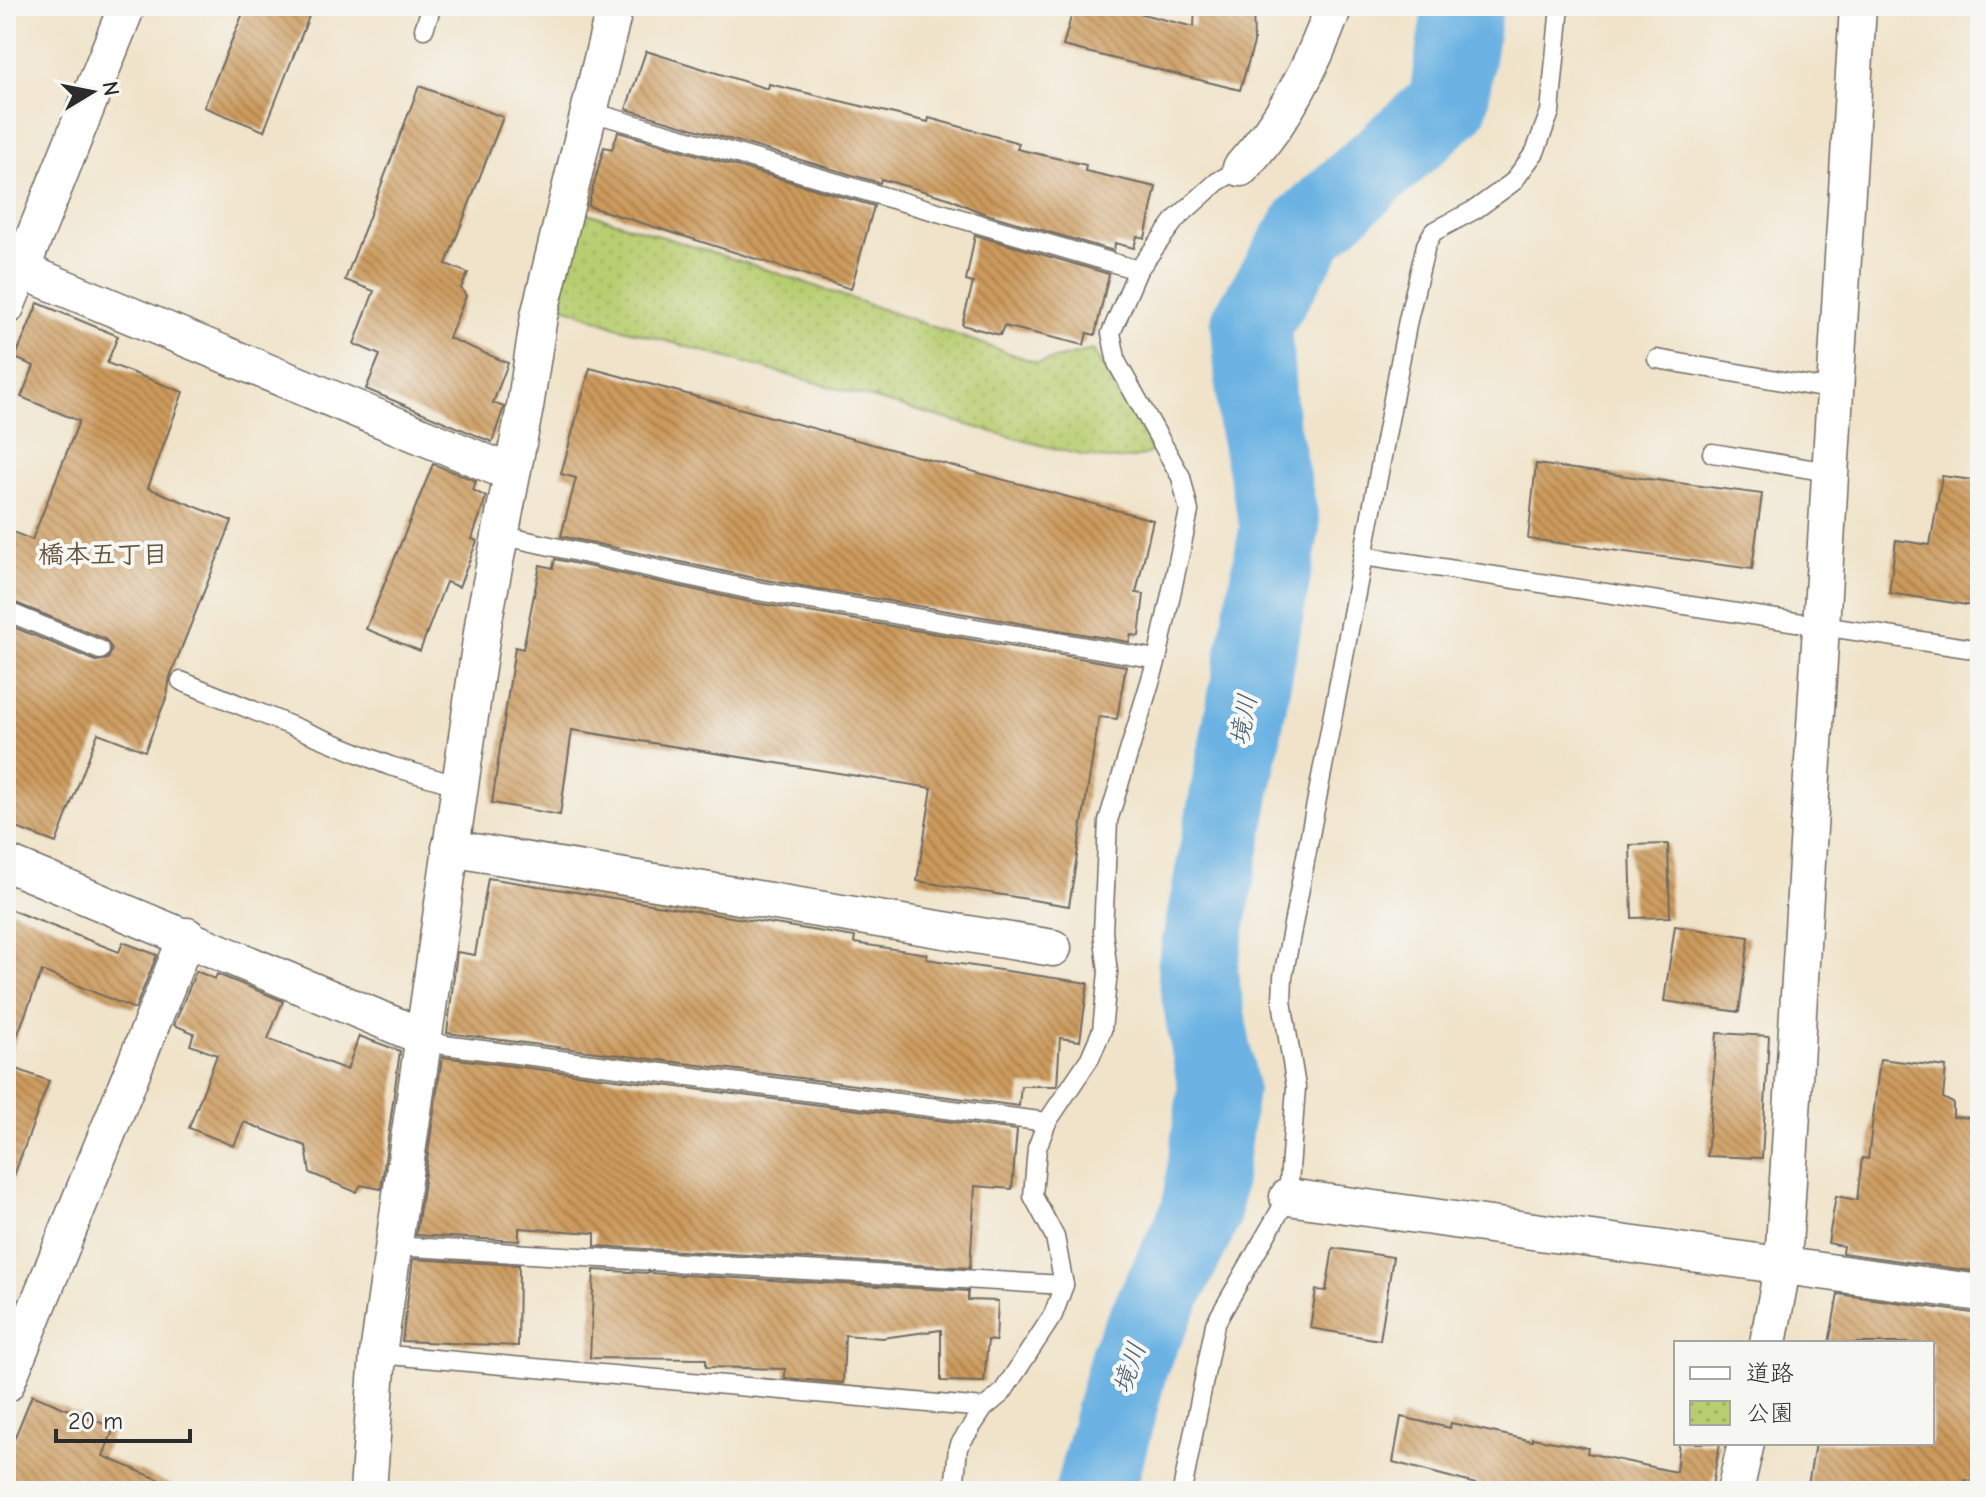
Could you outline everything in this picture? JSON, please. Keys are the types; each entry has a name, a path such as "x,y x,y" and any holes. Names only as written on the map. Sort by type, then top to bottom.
{"street":[{"path":"6,307 127,6"},
{"path":"368,1491 378,1354 450,848 500,535 541,305 615,6"},
{"path":"1241,168 1273,133 1298,93 1334,6"},
{"path":"1768,1341 1783,1264 1858,6"},
{"path":"21,270 511,473"},
{"path":"450,848 1053,948"},
{"path":"6,863 423,1037"},
{"path":"6,1384 187,936"},
{"path":"1288,1197 1980,1293"},
{"path":"1735,1491 1746,1445"}],"lane":[{"path":"424,29 432,6"},
{"path":"1182,1491 1215,1324 1288,1197 1296,1087 1283,1010 1283,977 1426,245 1433,232 1476,209 1513,182 1535,152 1550,112 1560,6"},
{"path":"588,111 1138,270"},
{"path":"954,1491 958,1447 984,1408 1002,1393 1053,1315 1064,1285 1055,1237 1033,1196 1037,1148 1047,1122 1090,1058 1102,1030 1108,972 1103,932 1108,821 1157,659 1189,511 1181,477 1128,384 1112,348 1111,333 1138,270 1192,202 1241,168"},
{"path":"1657,359 1834,390"},
{"path":"1712,453 1829,472"},
{"path":"500,535 752,590 1157,659"},
{"path":"1363,556 1980,650"},
{"path":"6,611 100,650"},
{"path":"181,681 390,766 460,786"},
{"path":"423,1037 444,1045 561,1062 1047,1122"},
{"path":"393,1246 1064,1285"},
{"path":"378,1354 984,1408"}],"green space":[{"path":"578,210 768,270 1038,363 1093,350 1153,451 1125,459 1075,454 616,327 565,307 560,291"}],"building":[{"path":"246,6 313,6 264,131 204,107"},
{"path":"1074,6 1110,6 1194,27 1195,6 1253,6 1254,43 1240,90 1063,46"},
{"path":"646,51 768,89 769,84 928,122 929,118 1019,143 1017,149 1086,165 1085,171 1156,187 1145,238 1137,236 1134,248 1115,243 1114,251 980,212 948,198 881,179 880,183 626,109"},
{"path":"419,86 503,117 446,264 468,273 461,288 466,296 449,338 508,363 493,403 504,407 492,442 366,389 380,355 354,344 374,291 345,280"},
{"path":"618,132 874,206 851,289 588,206 604,147 612,149"},
{"path":"975,235 1109,274 1095,335 1087,333 1084,345 1004,326 1000,335 962,325 973,283 966,281"},
{"path":"38,303 118,336 107,363 183,392 148,488 232,521 170,677 167,696 145,751 98,733 56,843 6,824 6,624 96,661 108,659 112,649 105,639 6,599 6,529 32,540 79,421 21,397 34,366 15,358"},
{"path":"590,368 1153,520 1136,593 1144,594 1139,636 1131,635 1129,642 754,578 561,536 576,478 561,474"},
{"path":"433,464 476,481 473,490 486,497 472,539 477,541 459,587 446,582 420,651 366,629"},
{"path":"1536,464 1762,494 1752,569 1528,539"},
{"path":"1942,476 1980,481 1980,607 1889,593 1896,540 1930,545"},
{"path":"555,559 750,602 1126,666 1117,719 1099,717 1069,906 917,881 932,788 572,730 560,815 492,803 515,647 523,649 540,565 553,568"},
{"path":"1668,844 1670,917 1632,918 1630,845"},
{"path":"488,878 855,937 854,943 927,954 926,959 1088,983 1080,1041 1060,1038 1057,1086 1021,1086 1019,1106 447,1033 457,952 475,955"},
{"path":"6,908 119,952 123,942 157,955 135,1009 42,971 9,1057 6,1057"},
{"path":"1675,926 1749,937 1739,1012 1664,1001"},
{"path":"196,971 215,979 217,974 283,1001 268,1039 347,1070 359,1036 400,1051 381,1189 361,1185 356,1192 310,1173 306,1146 244,1122 234,1146 189,1128 217,1055 190,1045 194,1033 174,1025"},
{"path":"1717,1033 1769,1036 1762,1158 1707,1156"},
{"path":"442,1057 1017,1130 1012,1189 975,1186 970,1268 595,1246 595,1233 519,1228 519,1241 416,1235"},
{"path":"1880,1059 1946,1067 1943,1098 1953,1103 1953,1117 1980,1118 1980,1272 1842,1253 1843,1246 1828,1243 1836,1196 1857,1200 1862,1158 1868,1159"},
{"path":"6,1065 49,1081 10,1186 6,1185"},
{"path":"1333,1248 1393,1257 1380,1340 1310,1328 1316,1290 1326,1291"},
{"path":"413,1259 519,1265 518,1346 402,1341"},
{"path":"594,1270 968,1291 968,1300 998,1301 996,1341 988,1340 984,1382 941,1381 941,1330 882,1338 845,1335 843,1383 785,1378 785,1369 706,1367 706,1359 590,1358"},
{"path":"1838,1294 1980,1314 1980,1482 1966,1480 1965,1491 1807,1491 1815,1445 1934,1445 1934,1341 1829,1341"},
{"path":"32,1395 114,1428 103,1456 186,1491 6,1491 6,1459"},
{"path":"1401,1417 1450,1428 1451,1423 1532,1441 1532,1438 1588,1448 1587,1453 1676,1472 1679,1445 1720,1445 1711,1491 1502,1491 1393,1462"}],"waterway":[{"name":"境川","path":"1095,1491 1130,1358 1201,1213 1218,1088 1197,970 1280,526 1258,422 1251,324 1310,227 1448,104 1463,6"}],"district":[{"name":"橋本五丁目","path":"103,555"}]}
